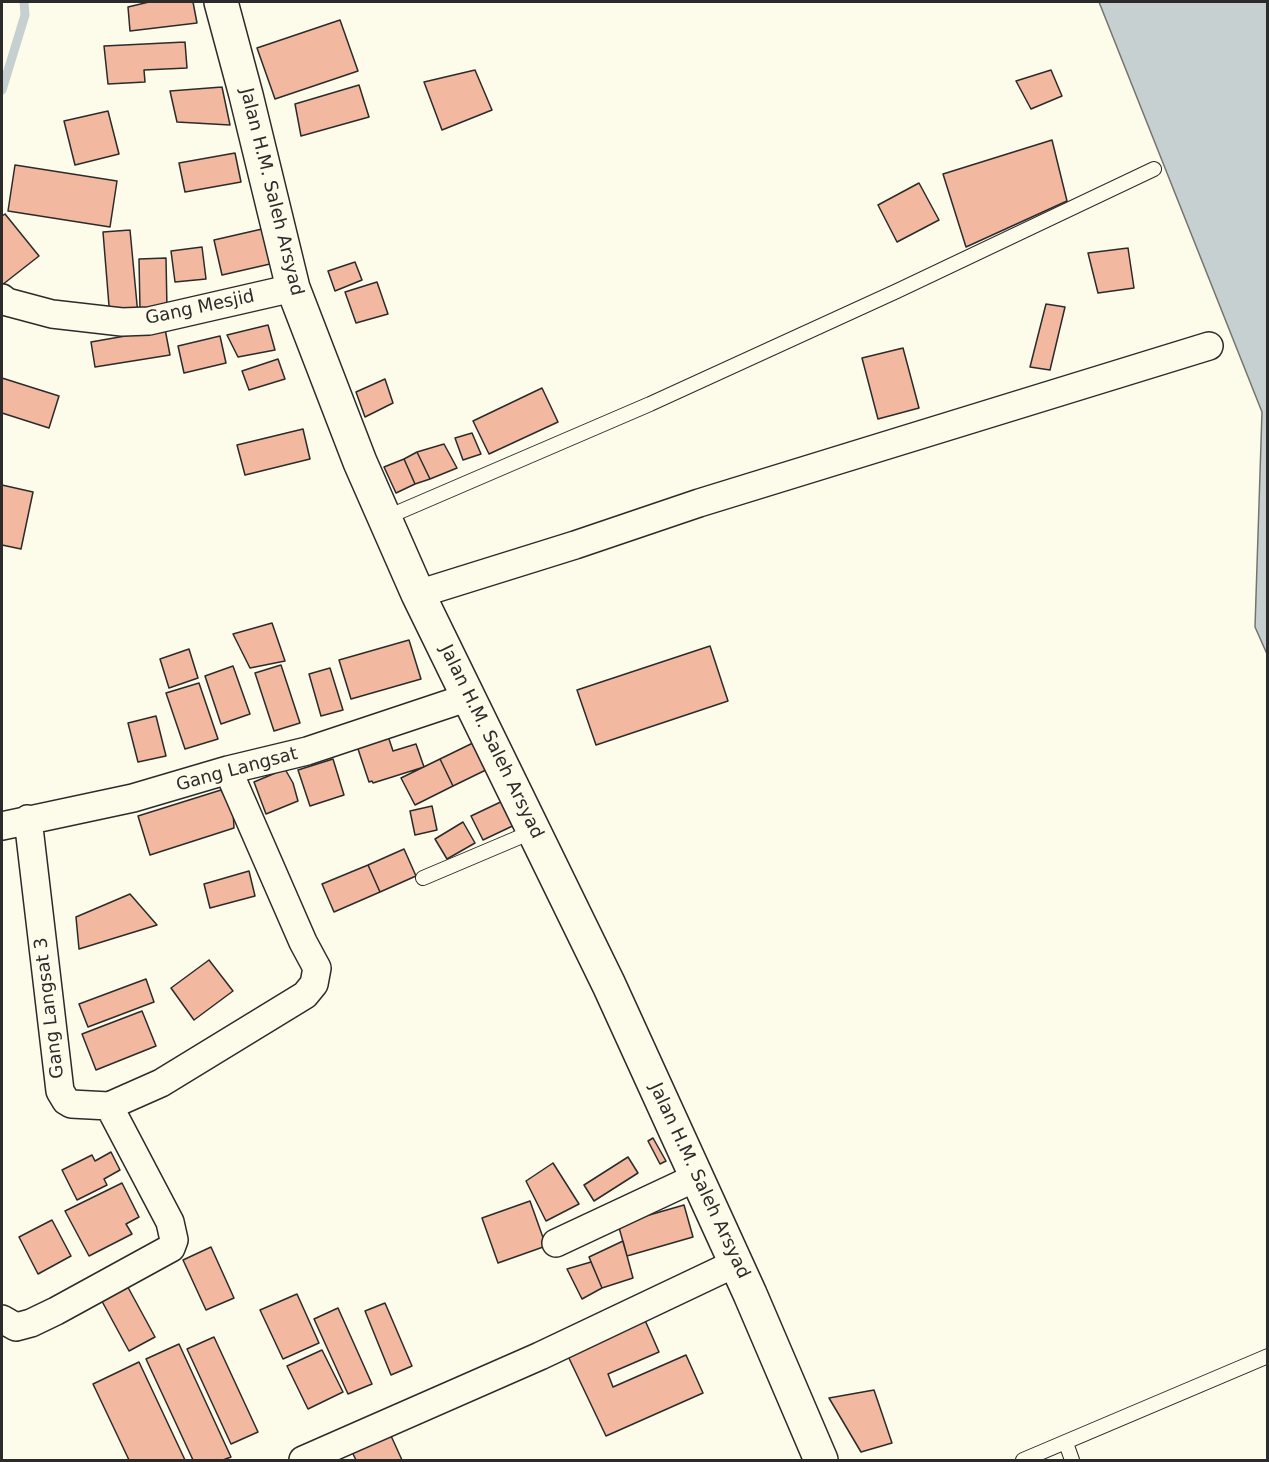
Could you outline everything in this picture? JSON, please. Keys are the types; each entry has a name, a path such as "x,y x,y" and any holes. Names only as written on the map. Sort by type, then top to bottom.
{"street":[{"name":"Jalan H.M. Saleh Arsyad","path":"220,2 246,95 293,288 360,462 418,594 609,985 736,1263 821,1461"},
{"name":"Gang Mesjid","path":"2,298 7,302 52,314 122,322 149,321 293,288"},
{"path":"418,594 575,545 710,499 1209,346"},
{"name":"Gang Langsat","path":"2,826 133,798 228,770 307,751 469,697"},
{"path":"2,1319 16,1327 31,1323 171,1248 174,1240 170,1222 109,1106 161,1083 305,995 314,984 317,968 303,942 228,770"},
{"name":"Gang Langsat 3","path":"28,819 60,1091 66,1101 71,1104 109,1106"},
{"path":"556,1243 697,1177"},
{"path":"303,1461 540,1356 736,1263"}],"lane":[{"path":"385,518 661,399 897,291 1154,169"},
{"path":"423,878 534,831"},
{"path":"1023,1461 1268,1356"},
{"path":"1066,1443 1072,1461"}],"shaded area":[{"path":"1099,2 1267,2 1267,654 1255,627 1262,412"}],"building":[{"path":"149,2 193,2 197,23 130,31 128,7"},
{"path":"340,20 358,71 275,99 257,48"},
{"path":"185,42 187,68 144,70 145,82 108,84 104,46"},
{"path":"475,70 492,110 442,130 424,82"},
{"path":"1051,70 1062,96 1031,109 1016,81"},
{"path":"359,85 369,117 301,136 295,104"},
{"path":"222,87 230,125 177,122 170,91"},
{"path":"108,111 119,154 75,165 64,121"},
{"path":"1052,140 1067,201 966,247 943,174"},
{"path":"235,153 241,182 185,192 179,163"},
{"path":"15,165 117,181 110,227 8,211"},
{"path":"919,183 939,220 897,242 878,205"},
{"path":"5,214 39,256 2,285 2,216"},
{"path":"262,229 270,264 222,275 214,240"},
{"path":"130,230 138,315 110,318 103,232"},
{"path":"202,247 206,279 175,282 171,251"},
{"path":"1128,248 1134,288 1098,293 1088,253"},
{"path":"166,258 167,310 140,310 139,259"},
{"path":"355,262 362,280 335,291 328,271"},
{"path":"377,282 388,314 356,323 345,292"},
{"path":"1046,304 1065,307 1050,370 1030,367"},
{"path":"268,325 275,350 238,357 227,335"},
{"path":"165,329 170,355 95,367 91,342"},
{"path":"220,336 226,363 184,373 178,346"},
{"path":"903,348 919,408 878,419 862,358"},
{"path":"278,359 285,379 249,390 242,371"},
{"path":"2,378 59,396 49,428 2,413"},
{"path":"385,379 393,403 365,417 356,392"},
{"path":"542,388 558,422 489,454 473,421"},
{"path":"303,429 310,459 245,475 237,445"},
{"path":"472,433 481,454 463,460 455,438"},
{"path":"444,444 457,468 430,479 417,452"},
{"path":"417,452 430,479 415,484 404,459"},
{"path":"404,459 415,484 396,493 384,467"},
{"path":"2,485 33,492 21,549 2,545"},
{"path":"272,623 285,661 250,668 233,634"},
{"path":"409,640 421,679 351,699 339,660"},
{"path":"710,646 728,701 596,745 577,690"},
{"path":"189,649 198,678 169,688 160,659"},
{"path":"281,665 300,723 274,731 255,673"},
{"path":"233,666 250,714 221,724 205,676"},
{"path":"330,668 343,710 321,716 309,674"},
{"path":"199,683 218,739 185,749 166,693"},
{"path":"156,716 166,756 138,762 128,723"},
{"path":"386,730 393,751 416,744 424,767 373,783 369,782 355,740"},
{"path":"479,740 492,767 453,786 440,759"},
{"path":"333,759 344,795 310,806 298,770"},
{"path":"440,759 453,786 415,805 401,778"},
{"path":"285,769 293,783 298,801 266,814 254,782"},
{"path":"221,790 233,810 234,828 150,855 138,816"},
{"path":"509,798 521,822 483,840 471,816"},
{"path":"432,806 437,830 415,835 410,811"},
{"path":"463,822 475,843 447,859 435,839"},
{"path":"404,849 416,876 380,892 368,865"},
{"path":"368,865 380,892 334,912 322,884"},
{"path":"249,871 255,896 210,908 204,884"},
{"path":"130,894 157,925 79,949 76,917"},
{"path":"209,960 233,991 194,1020 171,988"},
{"path":"146,979 154,1002 88,1027 79,1004"},
{"path":"142,1011 156,1046 96,1070 82,1034"},
{"path":"653,1138 666,1161 660,1164 648,1141"},
{"path":"111,1152 120,1170 104,1179 107,1185 77,1200 62,1170 92,1155 95,1161"},
{"path":"628,1157 638,1173 594,1201 584,1185"},
{"path":"553,1163 579,1204 546,1221 526,1181"},
{"path":"122,1183 139,1217 126,1224 132,1234 89,1256 65,1211"},
{"path":"530,1201 546,1246 498,1263 482,1218"},
{"path":"684,1205 693,1237 627,1256 618,1224"},
{"path":"52,1220 71,1256 38,1274 19,1237"},
{"path":"623,1241 633,1278 602,1288 589,1257"},
{"path":"211,1247 234,1298 206,1310 183,1260"},
{"path":"591,1262 602,1288 582,1299 567,1269"},
{"path":"124,1280 155,1337 129,1351 98,1294"},
{"path":"297,1294 319,1343 283,1359 260,1310"},
{"path":"385,1303 412,1366 391,1375 365,1311"},
{"path":"338,1308 372,1384 348,1394 314,1319"},
{"path":"644,1318 659,1352 608,1374 613,1387 686,1355 703,1393 606,1436 566,1352"},
{"path":"214,1337 258,1432 231,1444 187,1349"},
{"path":"179,1344 231,1457 223,1460 193,1460 146,1359"},
{"path":"322,1350 343,1392 308,1409 287,1366"},
{"path":"139,1362 185,1460 129,1460 93,1384"},
{"path":"874,1390 892,1443 861,1452 829,1398"},
{"path":"387,1427 402,1460 356,1460 348,1444"}],"waterway":[{"path":"2,90 25,15 24,2"}]}
